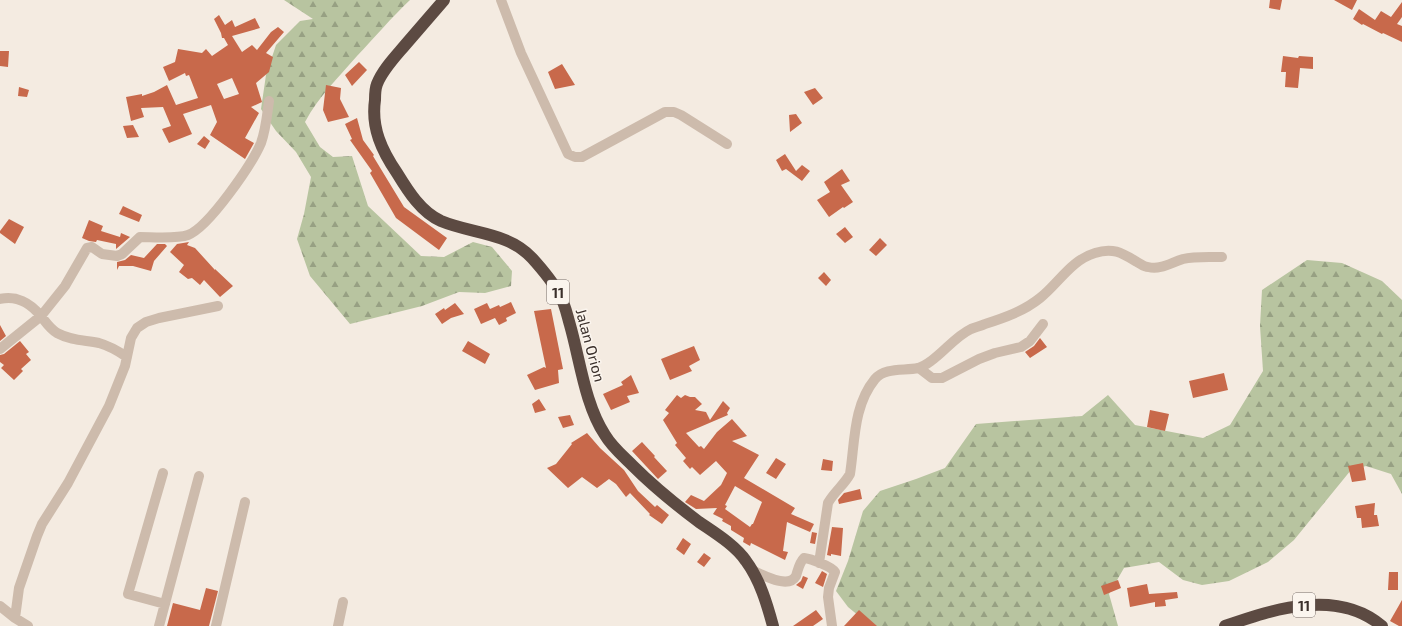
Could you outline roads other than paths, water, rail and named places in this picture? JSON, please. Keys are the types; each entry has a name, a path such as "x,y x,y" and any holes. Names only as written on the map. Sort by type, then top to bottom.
{"highway":[{"name":"Jalan Orion","path":"444,0 388,65 377,83 374,105 375,127 377,138 386,157 412,198 435,217 448,223 514,243 532,258 559,294 563,302 590,401 604,435 617,451 664,496 730,545 741,555 752,570 766,601 773,626"},
{"name":"11","path":"1225,626 1274,610 1314,604 1331,605 1349,609 1382,626"}],"street":[{"path":"501,0 521,53 570,156 582,157 665,112 674,112 681,115 727,144"},
{"path":"0,349 41,316 65,286 87,248 92,247 102,254 117,256 122,254 140,237 188,235 208,219 232,190 253,158 261,142 266,124 269,101"},
{"path":"819,563 828,503 831,497 845,482 850,474 858,414 869,388 876,378 882,373 919,368 931,361 972,328 984,325 1024,309 1040,298 1079,260 1094,253 1108,250 1120,252 1146,267 1155,268 1162,268 1182,260 1197,257 1222,257"},
{"path":"0,299 8,297 15,298 33,307 47,325 56,332 71,339 98,343 112,347 127,357"},
{"path":"15,618 19,588 42,524 68,483 109,406 125,366 131,338 137,328 146,322 159,318 218,306"},
{"path":"919,368 932,378 942,378 979,359 995,353 1021,347 1030,341 1043,324"},
{"path":"163,473 128,594 165,604"},
{"path":"159,626 199,476"},
{"path":"216,626 245,502"},
{"path":"752,570 782,582 795,578 801,561 804,558 833,569 835,572 829,588 828,597 832,626"},
{"path":"338,626 343,602"},
{"path":"0,606 28,626"}]}
